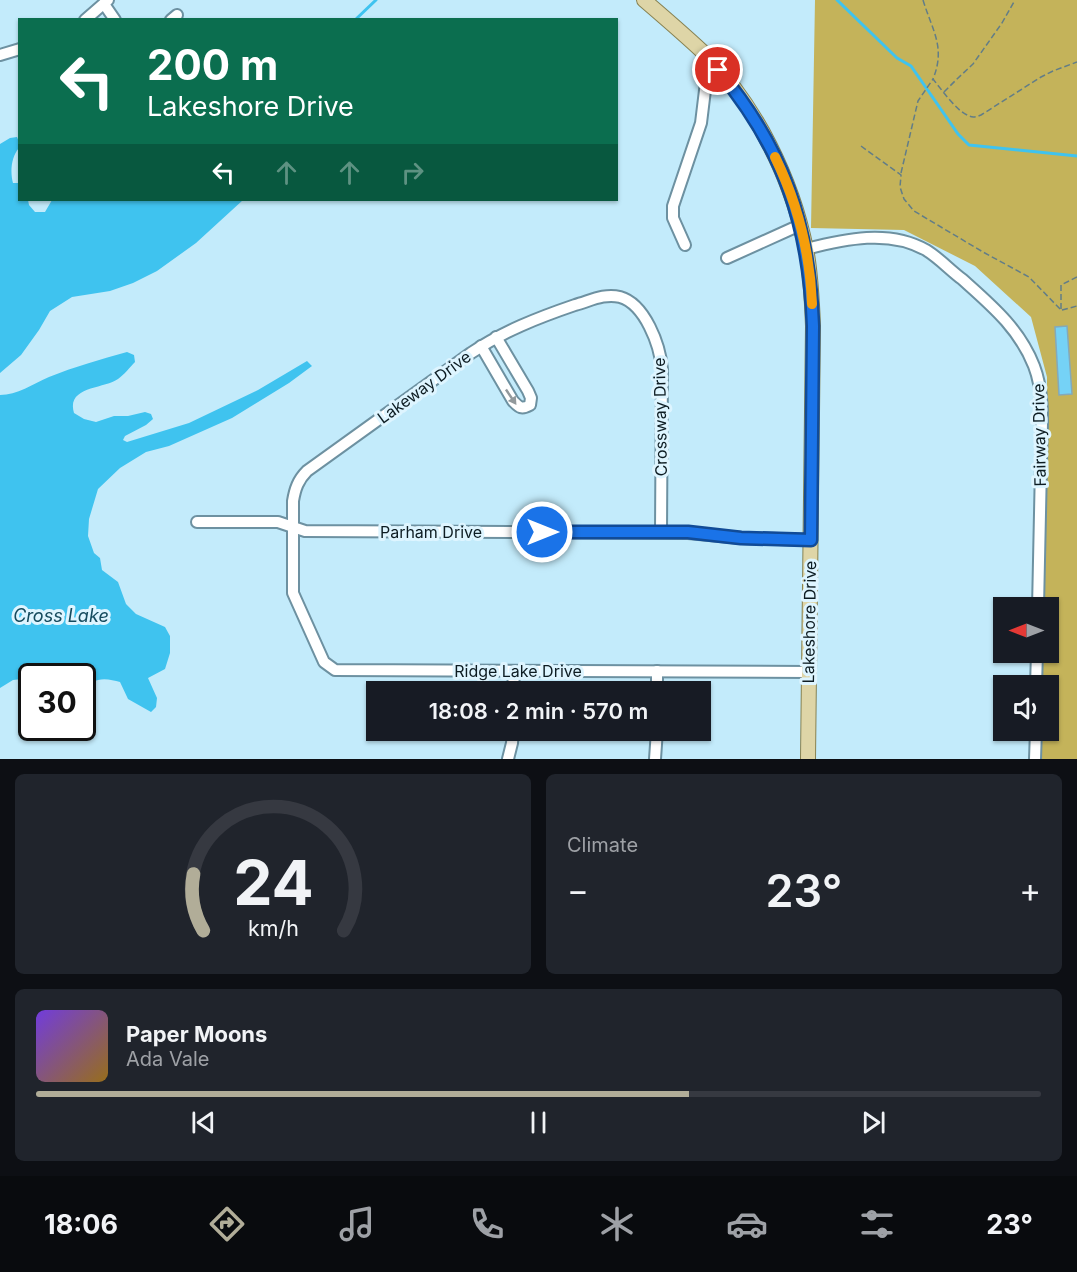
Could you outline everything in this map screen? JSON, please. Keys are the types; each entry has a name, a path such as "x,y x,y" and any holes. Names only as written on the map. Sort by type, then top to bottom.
{"main road":[{"name":"Lakeshore Drive","path":"644,0 707,57 749,110 770,146 786,181 806,249 812,292 813,326 808,759"}],"street":[{"path":"87,18 106,2 114,18"},
{"path":"0,55 18,50"},
{"path":"685,245 673,218 673,206 701,123 706,82 718,70"},
{"path":"728,258 800,225"},
{"name":"Fairway Drive","path":"806,249 867,238 897,240 912,244 935,256 1004,317 1020,339 1034,364 1040,390 1038,597"},
{"name":"Lakeway Drive","path":"335,670 324,662 293,593 293,501 299,480 307,471 481,346 540,317 604,296"},
{"name":"Crossway Drive","path":"604,296 623,298 636,305 659,351 662,369 661,532"},
{"path":"481,346 513,401 519,408 530,405 531,398 528,391 496,337"},
{"name":"Parham Drive","path":"197,522 278,522 305,531 688,532 741,538 811,540"},
{"name":"Ridge Lake Drive","path":"335,670 809,672"},
{"path":"514,670 514,681"},
{"path":"657,671 657,681"},
{"path":"508,759 512,741"},
{"path":"655,759 656,741"},
{"path":"1035,759 1036,741"}],"path":[{"path":"923,0 939,43 938,66 933,79 918,101 901,175 900,187 904,199 914,211 1029,277 1061,310"},
{"path":"943,93 973,64 1015,0"},
{"path":"933,79 962,112 974,117 990,111 1041,77 1077,62"},
{"path":"861,146 901,175"},
{"path":"1061,310 1061,285 1077,277"},
{"path":"1061,310 1077,306"}],"shaded area":[{"path":"815,0 1077,0 1077,759 1039,759 1040,741 1059,741 1059,675 1041,675 1042,663 1059,663 1059,597 1043,597 1047,377 1031,317 975,266 904,230 811,228"}],"water":[{"path":"17,137 18,140 12,174 13,183 18,183 18,201 28,201 35,212 45,212 51,201 242,201 196,243 157,271 110,291 72,297 50,311 21,355 0,373 0,144"},
{"name":"Cross Lake","path":"127,352 134,355 135,362 118,379 81,393 73,404 74,413 96,422 114,416 145,412 151,414 153,419 146,425 125,436 123,440 127,442 189,423 258,390 307,361 312,366 232,418 169,446 146,452 120,468 98,489 89,519 88,536 94,553 100,558 102,570 118,582 126,604 136,614 165,627 170,636 170,653 165,669 148,678 157,698 156,707 151,712 128,699 120,682 101,679 96,681 96,663 18,663 18,679 0,688 0,395 19,391 49,377"}],"building":[{"path":"1067,326 1072,394 1059,395 1055,327"}],"waterway":[{"path":"357,18 376,0"},
{"path":"837,0 897,58 911,66 958,134 969,145 1077,156"}],"slow traffic":[{"path":"775,157 786,181 803,236 810,273 812,304"}],"route":[{"path":"542,532 688,532 741,538 811,540 813,326 812,292 806,249 779,164 749,110 718,70"}]}
